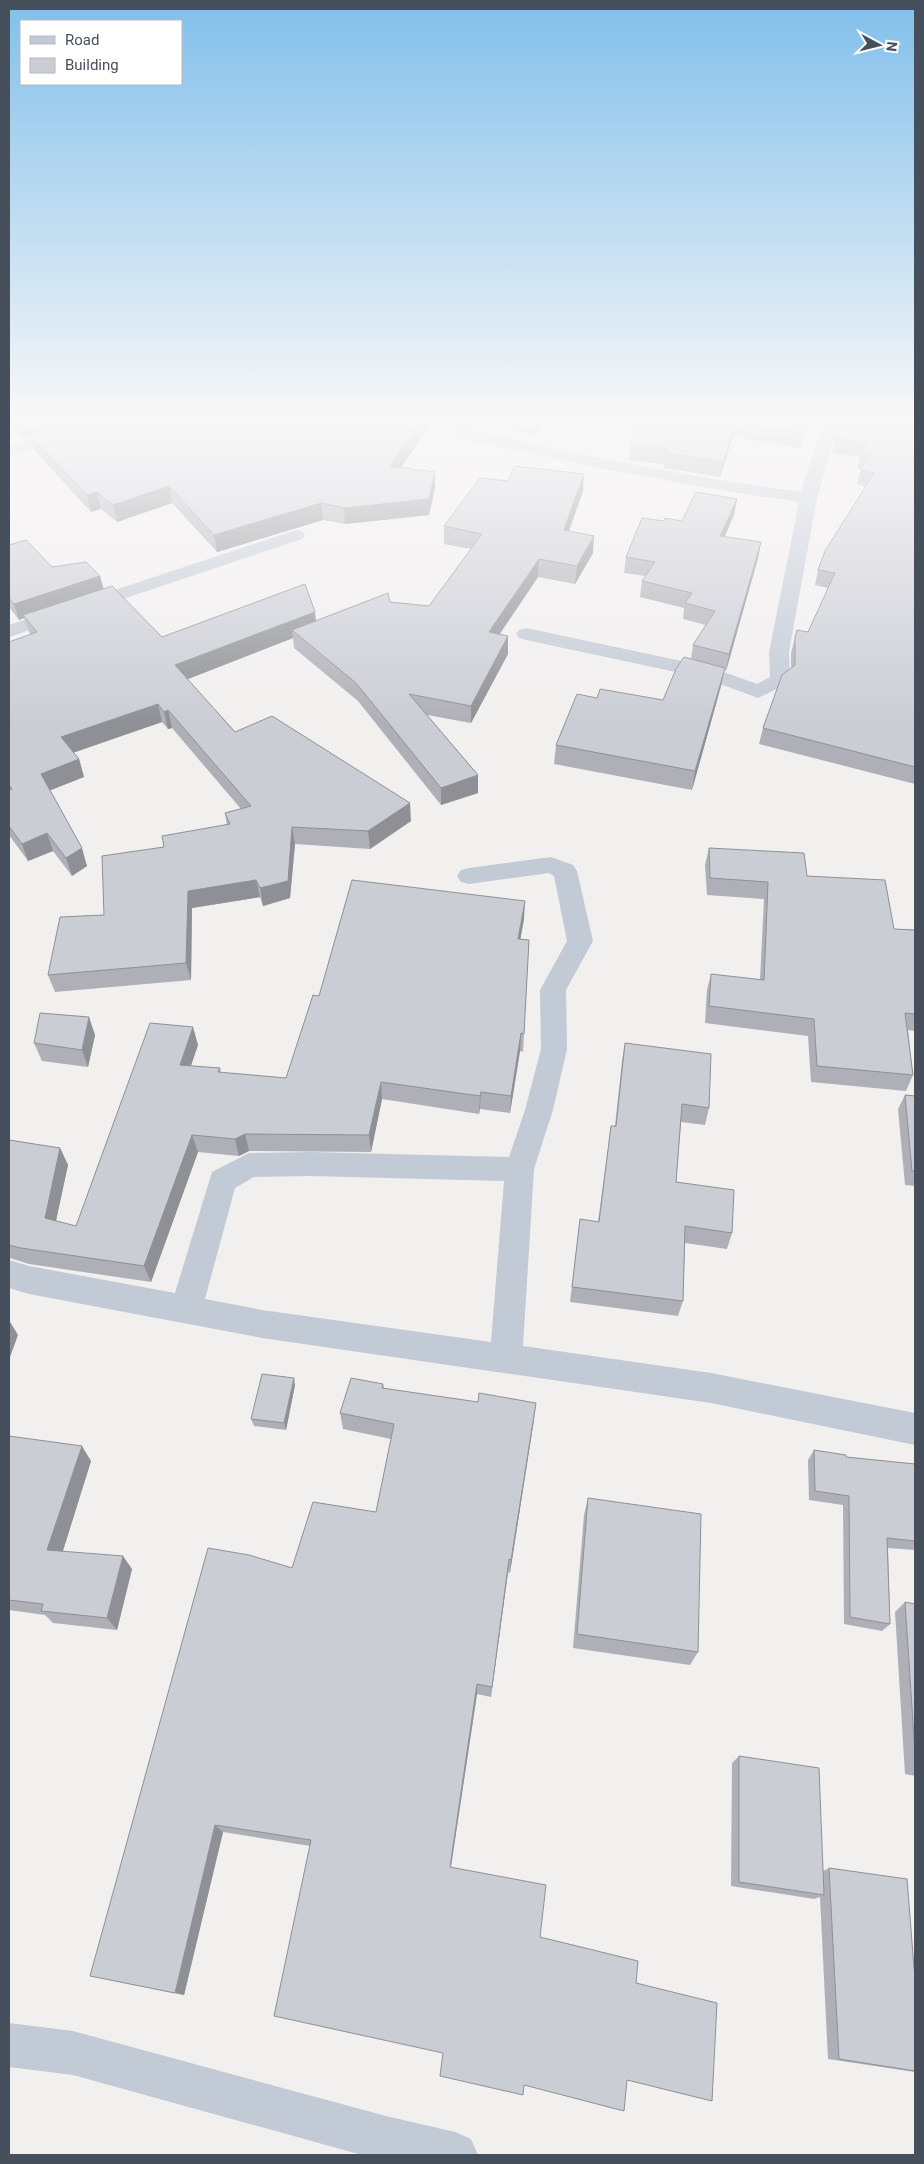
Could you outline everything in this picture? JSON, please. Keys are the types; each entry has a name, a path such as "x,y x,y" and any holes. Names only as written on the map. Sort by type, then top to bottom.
{"street":[{"path":"526,634 710,673 758,692 780,680 779,652 803,523"},
{"path":"9,631 296,535"},
{"path":"469,876 551,865 565,871 580,941 553,990 554,1049 540,1110 519,1169 506,1359"},
{"path":"186,1310 222,1181 249,1165 310,1164 519,1169"},
{"path":"9,1274 29,1280 262,1324 711,1388 915,1429"},
{"path":"9,2045 74,2053 386,2139 455,2155"}],"building":[{"path":"203,523 254,523 214,535"},
{"path":"446,523 567,523 564,530 594,536 577,566 539,559 489,632 508,636 471,706 409,694 478,775 441,788 356,683 292,630 388,593 390,602 429,606 482,534 444,526"},
{"path":"640,523 726,523 720,536 761,542 729,654 693,645 715,611 685,603 692,593 642,581 655,562 626,557"},
{"path":"843,523 915,523 915,767 763,728 782,675 795,665 795,637 797,630 808,632 835,573 818,570 825,551"},
{"path":"26,540 52,567 86,562 100,576 14,604 9,598 9,545"},
{"path":"305,584 315,612 175,665 235,732 272,716 410,803 368,831 292,827 288,881 260,888 256,880 188,891 186,963 48,975 60,917 104,915 102,856 164,847 162,836 230,824 225,813 251,806 168,710 164,712 158,704 61,737 79,759 41,774 82,848 66,858 47,833 22,844 9,826 9,790 12,789 9,785 9,642 37,632 23,615 112,586 162,637"},
{"path":"684,657 725,668 695,771 556,745 577,694 597,698 600,689 663,700 676,669"},
{"path":"709,848 804,853 807,876 885,880 894,929 915,930 915,1014 905,1013 913,1075 817,1066 814,1019 709,1006 711,974 764,980 768,882 710,878"},
{"path":"352,880 525,901 518,939 529,940 524,1034 521,1033 511,1096 481,1092 480,1096 381,1082 369,1135 245,1134 235,1139 192,1135 144,1266 9,1245 9,1140 60,1148 45,1218 76,1226 150,1023 193,1027 180,1065 220,1068 218,1072 286,1078 313,995 319,996"},
{"path":"40,1013 89,1017 82,1050 34,1043"},
{"path":"625,1043 711,1054 709,1108 682,1104 676,1182 734,1190 732,1233 685,1226 683,1301 572,1287 580,1219 599,1222 611,1126 616,1126"},
{"path":"905,1095 915,1096 915,1171 912,1171"},
{"path":"262,1374 294,1378 284,1423 251,1419"},
{"path":"351,1378 383,1384 382,1388 478,1402 479,1393 536,1403 511,1560 509,1559 492,1687 477,1684 450,1867 546,1885 540,1937 638,1961 636,1983 717,2003 712,2101 627,2080 624,2111 524,2085 523,2095 440,2076 443,2053 274,2016 311,1840 215,1825 175,1993 90,1976 208,1548 249,1555 292,1568 313,1502 376,1512 394,1424 340,1413"},
{"path":"9,1436 82,1446 47,1550 123,1556 107,1618 41,1611 43,1604 9,1600"},
{"path":"814,1450 846,1455 846,1457 915,1464 915,1541 887,1538 890,1624 850,1617 849,1496 815,1491"},
{"path":"588,1498 701,1514 698,1652 577,1634"},
{"path":"905,1602 915,1604 915,1753"},
{"path":"739,1756 819,1768 824,1895 739,1882"},
{"path":"829,1868 907,1879 915,1980 915,2071 839,2059"}]}
